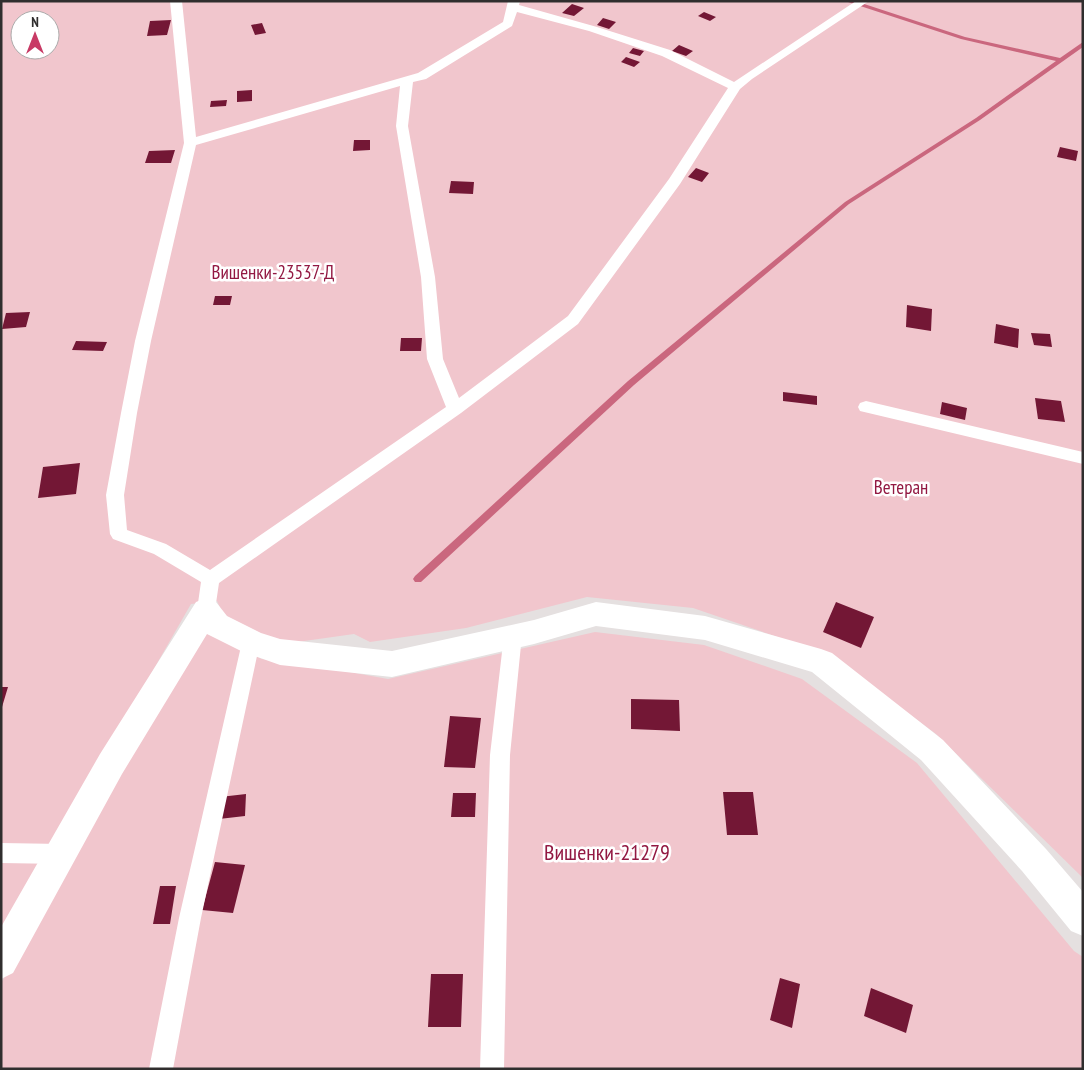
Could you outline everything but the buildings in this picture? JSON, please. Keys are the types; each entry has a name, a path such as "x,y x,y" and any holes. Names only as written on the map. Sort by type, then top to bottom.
{"street":[{"path":"1,961 111,764 206,610 217,625 251,642 280,652 392,664 462,649 512,635 534,632 596,614 705,628 822,662 932,750 1034,860 1083,919"}],"lane":[{"path":"176,1 190,143 143,341 128,413 115,495 119,534 160,549 211,579"},
{"path":"206,610 211,579 455,409 572,320 675,181 735,88 748,76 864,1"},
{"path":"190,143 422,76 508,24 513,4 666,54 735,88"},
{"path":"406,81 402,126 428,277 435,359 455,409"},
{"path":"866,407 1083,458"},
{"path":"492,1069 500,755 512,635"},
{"path":"161,1069 190,918 251,642"},
{"path":"1,853 62,854"}],"green space":[{"path":"1,1 1083,1 1083,878 936,734 830,655 693,608 587,597 466,628 370,642 354,634 283,644 225,618 217,601 191,604 1,936"},
{"name":"Вишенки-21279","path":"201,631 262,659 388,679 595,632 704,645 802,679 917,763 1074,951 1083,957 1083,1069 1,1069 1,983"}],"waterway":[{"path":"848,1 963,38 1061,60"},
{"path":"1061,60 1083,44"},
{"path":"418,579 631,383 847,203 978,119 1061,60"}],"park label":[{"name":"Вишенки-23537-Д","path":"273,272"},
{"name":"Ветеран","path":"901,487"}]}
